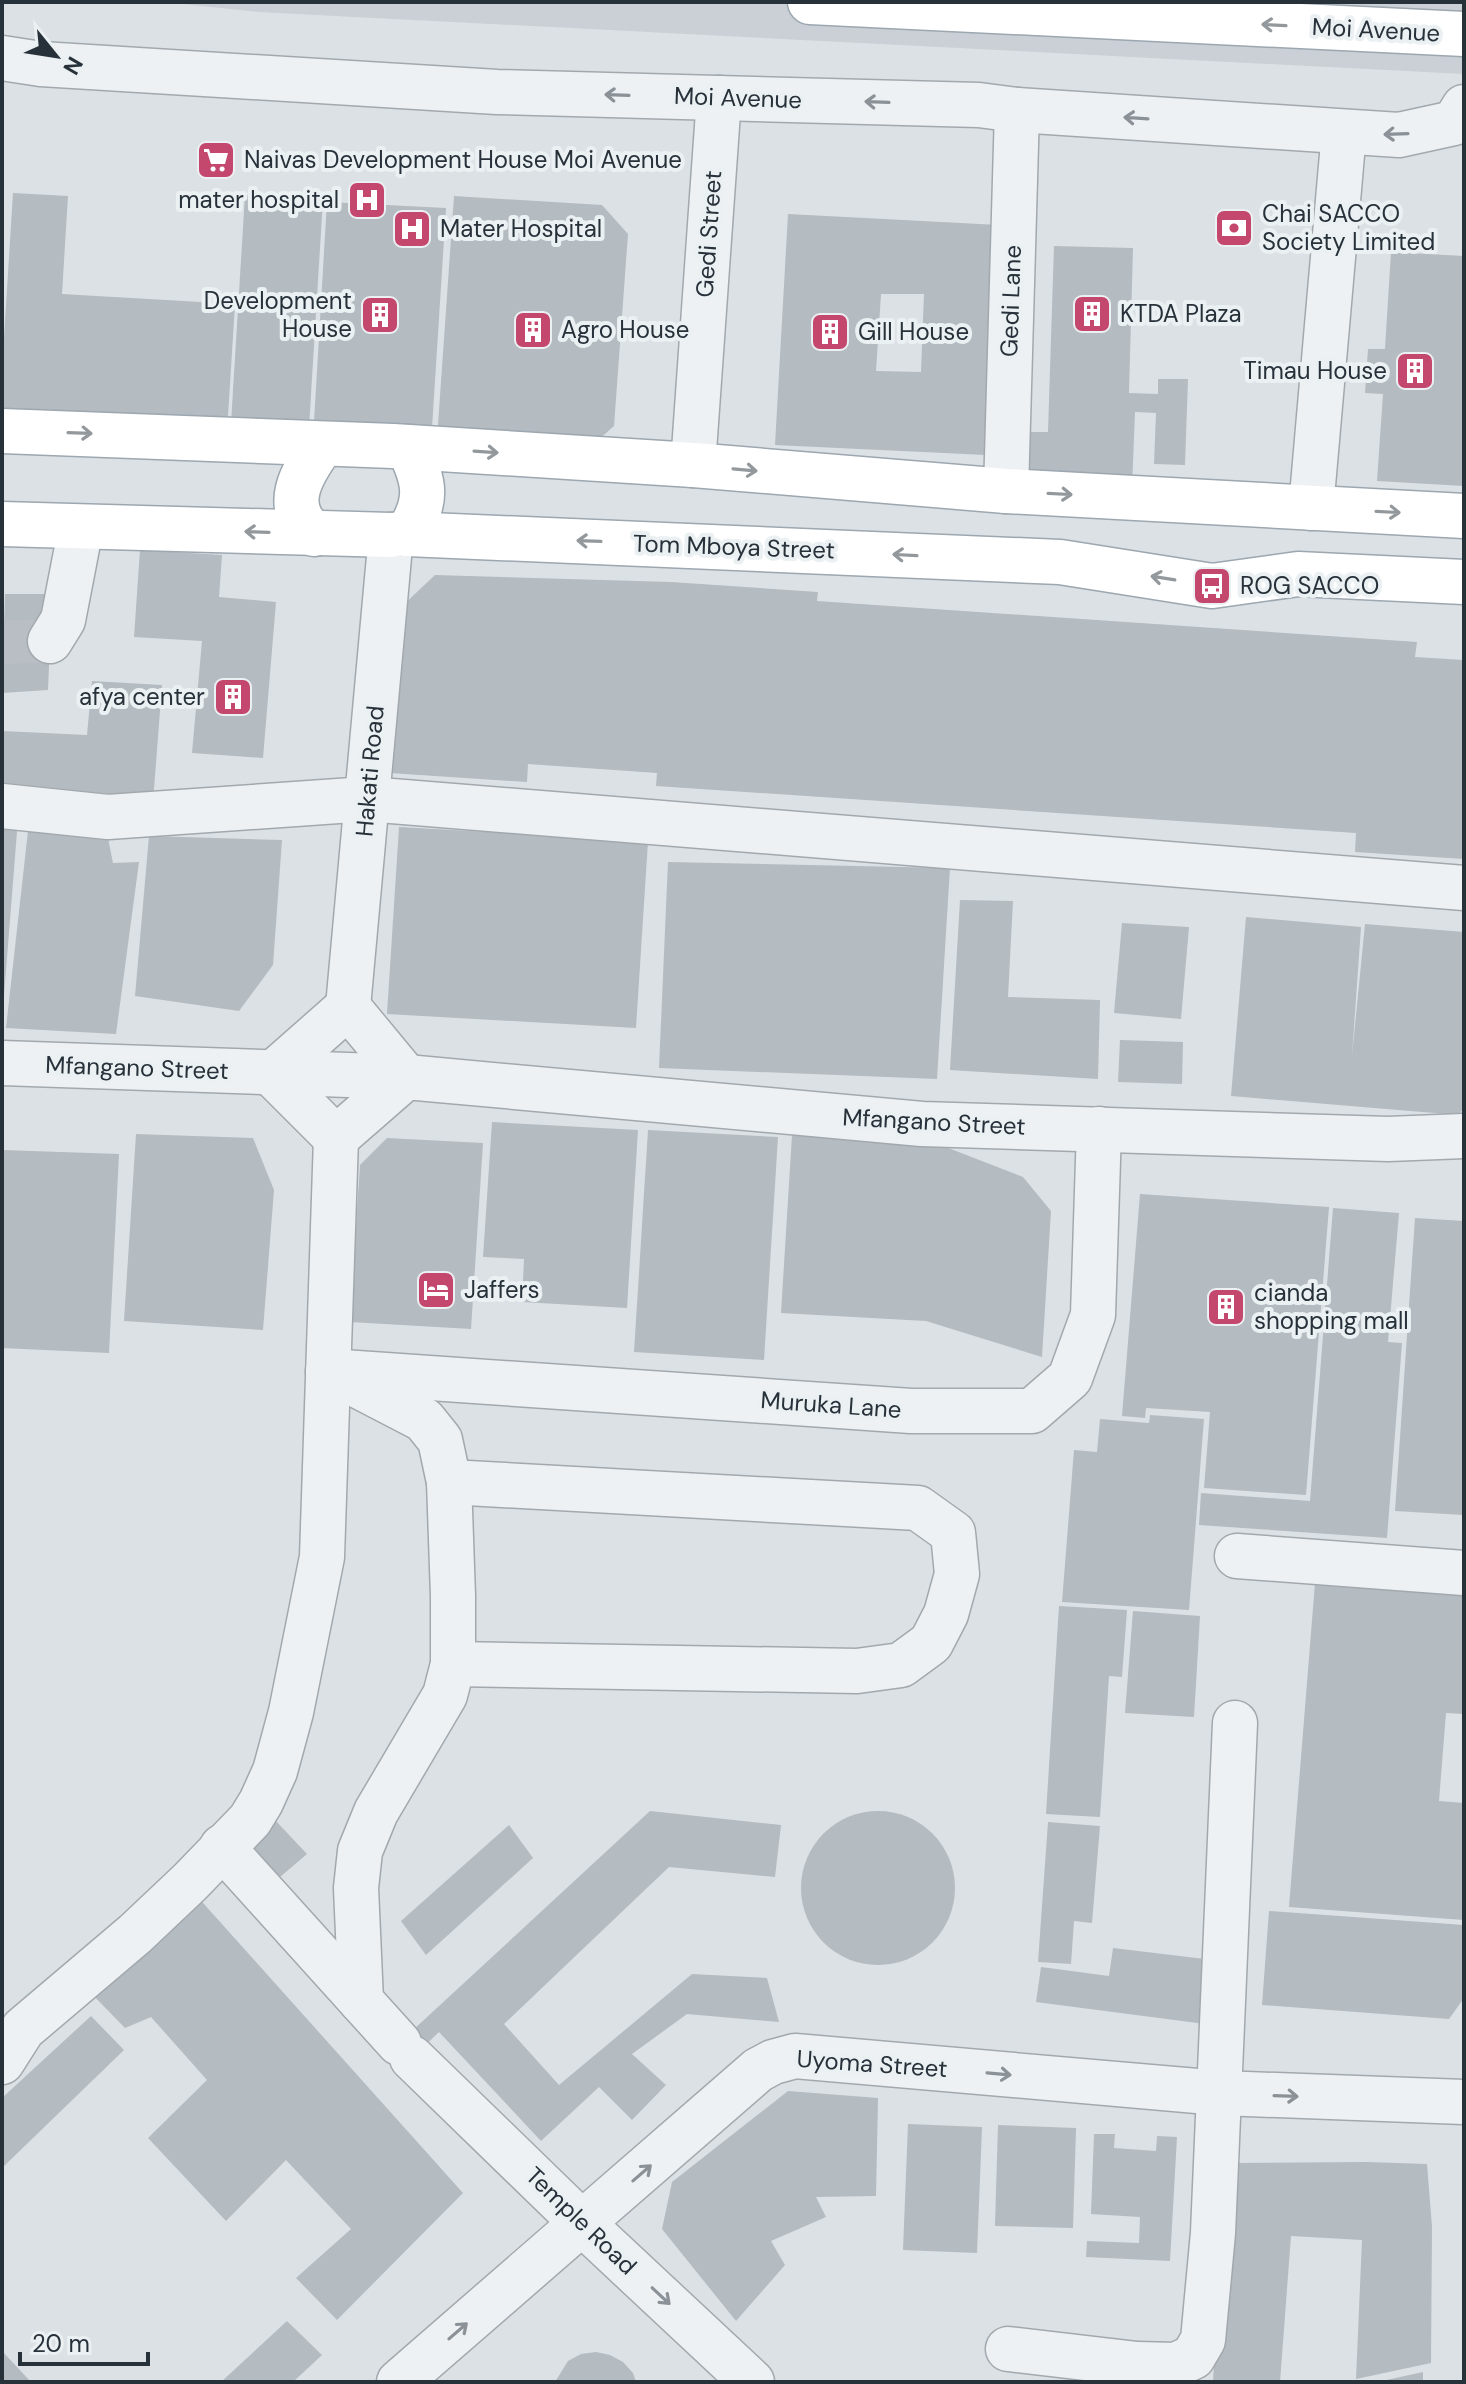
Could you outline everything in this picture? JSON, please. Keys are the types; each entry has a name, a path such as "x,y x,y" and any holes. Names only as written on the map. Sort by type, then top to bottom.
{"main road":[{"name":"Moi Avenue","path":"810,2 1464,34"},
{"path":"2,431 408,447 693,465 1006,491 1464,516"},
{"path":"314,534 299,516 296,499 308,465 322,445"},
{"path":"399,534 418,514 423,497 419,468 408,447"},
{"name":"Tom Mboya Street","path":"2,524 399,534 1060,562 1212,586 1298,574 1464,582"}],"street":[{"name":"Moi Avenue","path":"2,58 41,64 497,92 979,105 1399,135 1454,123 1464,107"},
{"name":"Gedi Street","path":"693,465 719,98"},
{"name":"Gedi Lane","path":"1006,491 1017,110"},
{"path":"1311,508 1344,132"},
{"path":"50,641 63,620 81,527"},
{"name":"Hakati Road","path":"348,1007 367,799 399,534"},
{"path":"2,806 108,817 367,799 1464,888"},
{"path":"2,2062 23,2029 135,1934 250,1820 275,1771 291,1712 322,1557 336,1138 406,1077 348,1007 272,1074 336,1138"},
{"name":"Mfangano Street","path":"2,1063 406,1077 922,1124 1388,1139 1464,1136"},
{"name":"Muruka Lane","path":"328,1371 911,1411 1032,1411 1070,1378 1093,1315 1099,1129"},
{"path":"328,1371 424,1420 440,1440 449,1482 453,1664 445,1695 388,1788 360,1851 356,1888 361,2001"},
{"path":"449,1482 918,1508 953,1533 957,1574 946,1614 931,1643 901,1665 857,1671 453,1664"},
{"path":"1237,1556 1464,1573"},
{"path":"1008,2349 1137,2364 1176,2365 1193,2357 1203,2340 1220,2093 1235,1723"},
{"name":"Temple Road","path":"222,1847 405,2050 583,2224 752,2382"},
{"name":"Uyoma Street","path":"399,2382 758,2070 795,2056 1220,2093 1464,2102"}],"shaded area":[{"path":"164,2 1464,2 1464,74 258,12"}],"building":[{"path":"13,193 68,196 62,294 235,304 227,432 2,420 2,370"},
{"path":"245,195 323,199 309,427 231,423"},
{"name":"Agro House","path":"454,196 602,205 628,234 614,426 589,448 437,439"},
{"name":"Development House","path":"327,202 446,208 432,428 314,422"},
{"name":"Gill House","path":"788,214 999,225 986,455 775,445","holes":["881,294 924,294 921,372 876,371"]},
{"name":"KTDA Plaza","path":"1054,246 1133,248 1129,393 1158,394 1158,379 1188,379 1185,465 1154,464 1156,413 1135,412 1132,487 1023,484 1025,432 1048,432"},
{"name":"Timau House","path":"1391,252 1464,256 1464,486 1377,481 1383,394 1365,393 1368,349 1385,349"},
{"name":"afya center","path":"140,550 222,555 219,597 276,602 263,758 192,753 202,641 134,637"},
{"path":"435,575 671,582 818,592 817,601 1417,642 1415,657 1464,660 1464,859 1355,852 1356,833 656,786 657,773 528,764 527,782 390,773 401,607"},
{"path":"5,594 52,594 48,690 2,693"},
{"path":"92,681 162,685 153,802 2,794 2,731 87,735"},
{"path":"2,818 18,819 4,995 2,995"},
{"path":"399,827 648,841 636,1028 387,1014"},
{"path":"28,831 107,833 113,863 139,862 116,1034 6,1028"},
{"path":"149,836 282,840 273,965 239,1011 135,996"},
{"path":"668,862 950,868 937,1079 659,1068"},
{"path":"960,900 1013,901 1008,997 1100,1000 1098,1079 950,1070"},
{"path":"1246,917 1361,927 1352,1056 1365,924 1464,932 1464,1108 1458,1115 1231,1096"},
{"path":"1122,923 1189,927 1181,1019 1114,1013"},
{"path":"1120,1040 1183,1042 1182,1084 1118,1082"},
{"path":"492,1122 638,1130 627,1308 522,1302 524,1259 483,1257"},
{"path":"648,1130 778,1137 764,1360 634,1352"},
{"path":"136,1134 253,1138 274,1190 263,1330 124,1321"},
{"path":"792,1135 938,1144 1023,1177 1051,1211 1042,1357 926,1321 781,1313"},
{"path":"387,1138 483,1143 471,1329 350,1322 360,1165"},
{"path":"2,1150 119,1154 109,1353 2,1348"},
{"name":"cianda shopping mall","path":"1140,1194 1329,1207 1306,1495 1204,1488 1210,1412 1146,1408 1145,1418 1122,1416"},
{"path":"1333,1208 1399,1213 1388,1342 1402,1343 1387,1538 1199,1525 1201,1493 1310,1501"},
{"path":"1415,1218 1464,1221 1464,1515 1395,1511"},
{"path":"1150,1415 1204,1419 1189,1610 1062,1602 1074,1450 1097,1452 1100,1419 1149,1423"},
{"path":"1315,1583 1464,1594 1464,1714 1446,1713 1439,1801 1464,1803 1464,1920 1289,1907"},
{"path":"1059,1606 1127,1610 1122,1677 1109,1676 1100,1817 1046,1814"},
{"path":"1133,1611 1200,1616 1194,1717 1125,1713"},
{"path":"650,1811 781,1825 775,1877 669,1867 504,2024 559,2085 692,1974 767,1978 779,2022 687,2014 632,2054 666,2085 632,2120 599,2087 541,2141 439,2032 412,2058 399,2043"},
{"path":"878,1811 907,1817 932,1834 949,1859 955,1888 949,1917 932,1942 907,1959 878,1965 849,1959 824,1942 807,1917 801,1888 807,1859 824,1834 849,1817"},
{"path":"275,1820 307,1854 280,1877 247,1842"},
{"path":"1048,1822 1100,1826 1092,1923 1074,1921 1071,1964 1038,1962"},
{"path":"509,1825 533,1858 426,1955 401,1921"},
{"path":"195,1894 463,2193 337,2320 296,2278 351,2229 286,2160 226,2221 148,2138 207,2080 151,2017 125,2028 86,1988"},
{"path":"1269,1911 1464,1925 1464,1998 1449,2019 1262,2005"},
{"path":"1113,1948 1213,1960 1205,2024 1036,2002 1041,1967 1109,1976"},
{"path":"91,2016 124,2050 2,2168 2,2098"},
{"path":"788,2091 878,2098 876,2196 816,2197 826,2217 771,2241 785,2265 736,2321 662,2229 672,2182"},
{"path":"908,2124 982,2127 977,2253 903,2250"},
{"path":"998,2125 1076,2128 1073,2228 995,2226"},
{"path":"1094,2134 1115,2134 1114,2148 1156,2151 1157,2136 1177,2137 1170,2261 1086,2257 1087,2241 1139,2243 1140,2217 1091,2214"},
{"path":"1225,2163 1427,2164 1432,2227 1431,2363 1356,2379 1362,2240 1291,2236 1280,2382 1213,2382"},
{"path":"287,2321 322,2355 293,2382 221,2382"},
{"path":"2,2351 31,2382 2,2382"},
{"path":"596,2352 623,2362 636,2382 555,2382 568,2361 581,2354"},
{"path":"1423,2372 1423,2382 1382,2382 1382,2381"}],"tunnel":[{"path":"2,642 50,641"}],"place":[{"name":"Naivas Development House Moi Avenue","path":"216,160"},
{"name":"mater hospital","path":"367,200"},
{"name":"Chai SACCO Society Limited","path":"1234,228"},
{"name":"Mater Hospital","path":"412,229"},
{"name":"KTDA Plaza","path":"1092,314"},
{"name":"Development House","path":"380,315"},
{"name":"Agro House","path":"533,330"},
{"name":"Gill House","path":"830,332"},
{"name":"Timau House","path":"1415,371"},
{"name":"ROG SACCO","path":"1212,586"},
{"name":"afya center","path":"233,697"},
{"name":"Jaffers","path":"436,1290"},
{"name":"cianda shopping mall","path":"1226,1307"}]}
